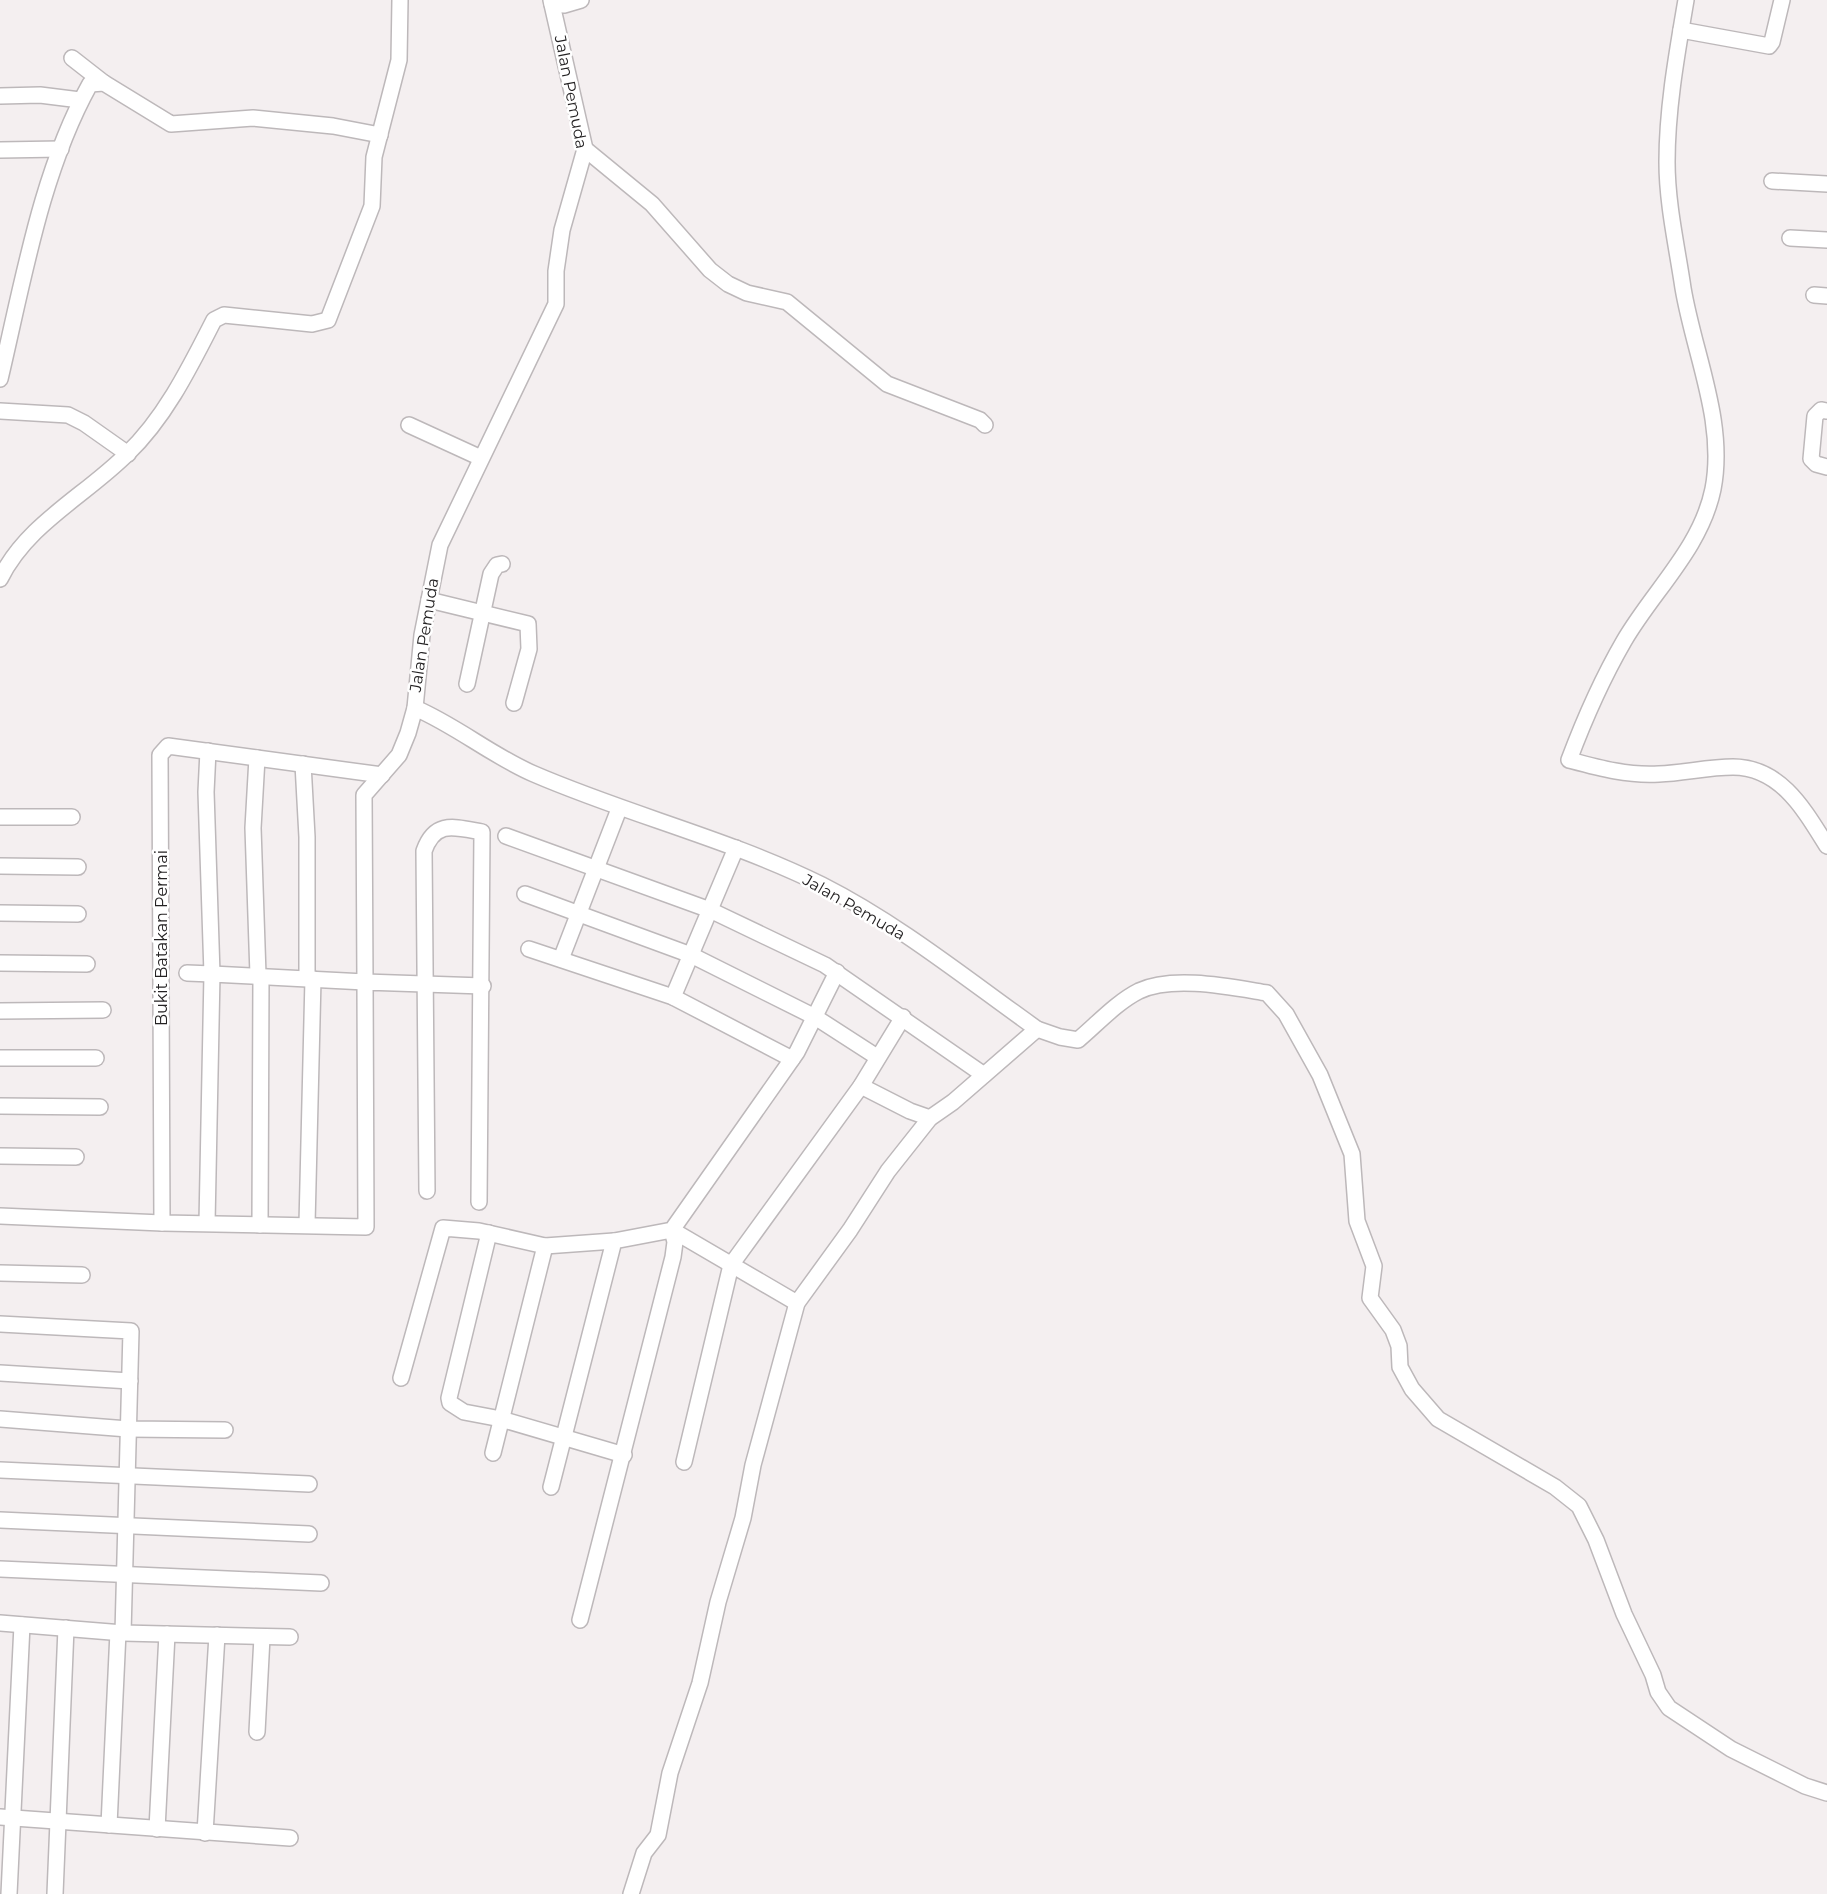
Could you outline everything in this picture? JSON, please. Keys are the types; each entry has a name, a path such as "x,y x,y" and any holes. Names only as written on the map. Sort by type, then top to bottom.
{"street":[{"path":"0,579 18,551 41,525 128,454 162,415 214,320 224,315 312,324 328,320 372,206 374,157 399,60 400,0"},
{"path":"552,2 564,5 581,0"},
{"path":"1686,0 1680,30 1667,164 1684,291 1712,410 1713,488 1697,533 1624,640 1595,697 1569,760 1617,772 1643,774 1734,767 1750,770 1773,780 1794,796 1827,846"},
{"path":"1680,30 1769,46 1782,0"},
{"name":"Jalan Pemuda","path":"552,2 585,149 562,230 556,271 556,304 440,545 422,635 415,708 443,720 531,772 619,808 669,822 823,885 906,936 1037,1029 1060,1037 1078,1040 1137,992 1151,987 1191,983 1267,993 1275,999 1287,1014 1320,1075 1352,1154 1357,1221 1374,1266 1370,1298 1393,1330 1400,1346 1400,1368 1412,1389 1438,1419 1555,1487 1578,1506 1596,1540 1623,1614 1653,1675 1658,1692 1669,1707 1731,1749 1804,1786 1827,1792"},
{"path":"72,58 104,83 171,124 253,118 333,126 380,135"},
{"path":"0,380 29,251 61,149 80,100 90,84 104,83"},
{"path":"0,96 40,95 80,100"},
{"path":"0,150 61,149"},
{"path":"585,149 652,204 710,270 728,284 747,293 787,302 887,384 980,420 985,425"},
{"path":"1772,181 1827,184"},
{"path":"1790,238 1827,240"},
{"path":"1827,411 1821,410 1815,416 1811,459 1816,464 1827,467"},
{"path":"0,411 68,415 84,423 128,454"},
{"path":"409,425 481,458"},
{"path":"467,684 491,574 497,565 502,564"},
{"path":"429,600 528,624 529,649 514,703"},
{"path":"0,1216 162,1223 307,1224 366,1227 364,795 399,755 415,708"},
{"name":"Bukit Batakan Permai","path":"162,1223 160,755 168,746 382,775"},
{"path":"207,1223 212,974 206,792 208,751"},
{"path":"257,758 253,828 260,975 260,1225"},
{"path":"303,764 310,979 307,1224"},
{"path":"561,959 619,808"},
{"path":"0,817 72,817"},
{"path":"427,1191 424,850 430,836 444,828 482,832 483,986 479,1202"},
{"path":"506,836 710,910 837,972 984,1075"},
{"path":"673,997 736,848"},
{"path":"0,867 78,867"},
{"path":"525,894 580,912 692,955 815,1017 877,1057"},
{"path":"0,913 78,914"},
{"path":"529,949 673,997 792,1059"},
{"path":"0,963 87,964"},
{"path":"580,1620 673,1257 675,1242 672,1230 792,1059 837,972"},
{"path":"187,973 483,986"},
{"path":"0,1011 103,1010"},
{"path":"684,1462 731,1265 861,1086 903,1017"},
{"path":"631,1894 644,1853 658,1835 670,1773 700,1683 718,1602 743,1518 753,1465 797,1303 850,1230 888,1171 930,1118 1037,1029"},
{"path":"0,1058 96,1058"},
{"path":"861,1086 910,1111 930,1118"},
{"path":"0,1106 100,1107"},
{"path":"0,1156 76,1157"},
{"path":"401,1378 442,1228 489,1233 545,1246 614,1240 672,1230 797,1303"},
{"path":"489,1233 449,1398 455,1408 624,1455"},
{"path":"551,1487 614,1240"},
{"path":"492,1453 545,1246"},
{"path":"0,1273 82,1275"},
{"path":"0,1324 131,1331 128,1476 109,1825"},
{"path":"0,1373 129,1381"},
{"path":"0,1419 128,1429 225,1431"},
{"path":"0,1470 309,1484"},
{"path":"0,1520 309,1534"},
{"path":"0,1569 321,1583"},
{"path":"0,1623 121,1632 290,1637"},
{"path":"9,1894 6,1817 22,1625"},
{"path":"55,1894 66,1628"},
{"path":"158,1829 167,1634"},
{"path":"205,1833 217,1635"},
{"path":"257,1732 262,1637"},
{"path":"6,1817 290,1838"}]}
